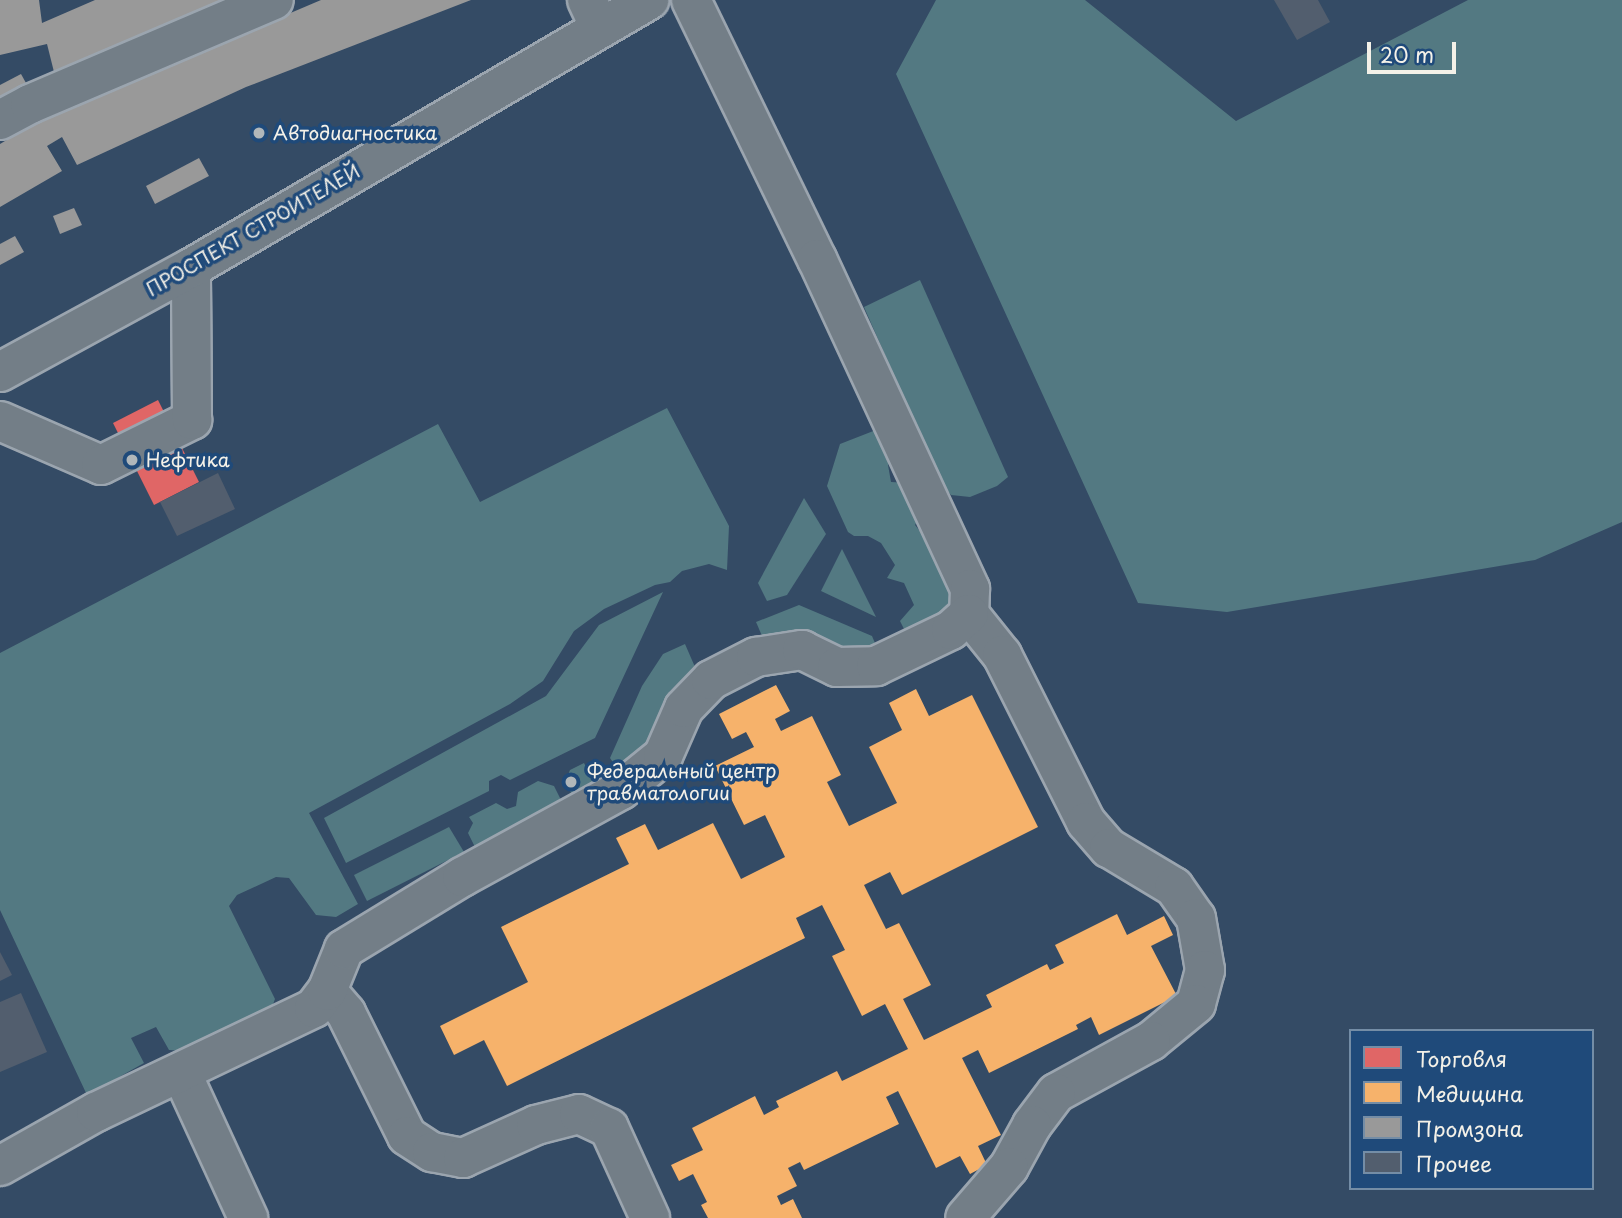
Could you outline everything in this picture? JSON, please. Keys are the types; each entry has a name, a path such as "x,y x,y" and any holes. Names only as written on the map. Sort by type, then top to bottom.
{"street":[{"path":"0,120 30,104 274,0"},
{"name":"ПРОСПЕКТ СТРОИТЕЛЕЙ","path":"0,372 191,268 594,14 649,0"},
{"path":"691,0 817,259 970,589 969,614 1002,655 1086,822 1109,848 1174,887 1196,918 1205,970 1196,1004 1160,1034 1056,1093 1032,1125 1009,1167 965,1218"},
{"path":"0,421 101,466 192,420 191,268"},
{"path":"0,1166 96,1112 314,1008 327,991 344,949 462,877 632,782 663,756 684,708 711,680 756,657 802,650 837,667 876,666 951,630 969,614"},
{"path":"327,991 346,1013 407,1136 432,1152 463,1158 536,1125 579,1114 609,1128 650,1218"},
{"path":"181,1072 248,1218"}],"green space":[{"path":"936,0 1085,0 1236,121 1468,0 1622,0 1622,522 1535,560 1227,612 1138,603 896,74"},
{"path":"920,280 1008,477 997,486 970,497 951,495 941,483 864,307"},
{"path":"667,408 729,526 727,570 709,564 682,571 670,582 655,585 604,609 574,631 543,681 510,704 309,813 358,904 336,917 316,915 289,878 276,877 237,895 229,906 275,999 270,1012 184,1051 169,1050 156,1027 131,1038 144,1063 87,1095 0,910 0,653 438,424 480,502"},
{"path":"881,428 893,454 888,465 891,482 909,483 920,516 915,525 923,535 937,537 961,596 910,641 900,621 914,605 904,583 887,578 895,565 881,543 868,536 854,536 848,532 827,486 840,444"},
{"path":"804,498 826,534 787,595 767,601 758,583"},
{"path":"842,549 876,617 821,591"},
{"path":"663,592 595,738 510,780 501,775 489,781 489,791 346,863 324,818 546,696 599,625"},
{"path":"799,605 872,636 880,655 766,645 756,622"},
{"path":"685,644 695,667 670,691 646,749 621,774 610,758 642,686 663,654"},
{"path":"584,763 596,786 574,798 565,782 570,770"},
{"path":"538,781 554,786 563,804 475,847 468,833 473,823 469,817 496,803 507,809 516,806 518,792"},
{"path":"449,827 464,852 367,901 354,875"}],"building: Торговля":[{"path":"158,400 199,482 154,505 113,423"}],"building: Медицина":[{"path":"776,685 790,711 775,719 781,731 812,716 841,775 827,782 849,826 897,803 869,747 902,730 889,703 916,689 929,716 972,695 1038,827 902,895 890,872 864,885 886,929 899,923 931,985 903,999 924,1040 992,1007 986,995 1047,964 1050,970 1064,963 1055,945 1117,914 1127,935 1164,916 1173,935 1151,946 1177,996 1099,1035 1091,1017 1076,1025 1078,1029 989,1073 978,1050 962,1058 1001,1135 978,1146 987,1165 970,1174 960,1156 936,1168 898,1091 886,1097 899,1124 804,1170 800,1162 788,1168 797,1186 777,1196 781,1205 793,1199 802,1218 708,1218 701,1205 707,1202 693,1174 679,1181 671,1165 703,1150 692,1128 755,1096 764,1115 779,1107 776,1101 837,1071 842,1081 908,1049 885,1004 862,1016 832,956 845,950 822,905 796,918 805,938 507,1086 484,1040 454,1055 440,1026 528,982 501,927 629,864 616,838 645,824 658,850 713,823 741,879 785,857 765,815 744,825 715,766 754,747 746,732 732,739 719,714"}],"building: Промзона":[{"path":"0,0 39,0 42,23 95,0 239,0 55,76 47,44 0,55"},
{"path":"321,0 471,0 246,87 77,165 62,137 47,146 62,171 0,207 0,144 45,117"},
{"path":"21,74 31,92 0,109 0,85"},
{"path":"199,158 209,176 155,204 146,186"},
{"path":"74,208 82,225 60,234 53,216"},
{"path":"15,236 24,252 0,265 0,244"}],"building: Прочее":[{"path":"1274,0 1318,0 1330,22 1297,40"},
{"path":"218,473 235,509 177,536 160,502"},
{"path":"0,952 12,975 0,981"},
{"path":"21,993 47,1052 0,1072 0,1002"}],"place":[{"name":"Автодиагностика","path":"259,133"},
{"name":"Нефтика","path":"132,460"},
{"name":"Федеральный центр травматологии","path":"571,782"}]}
